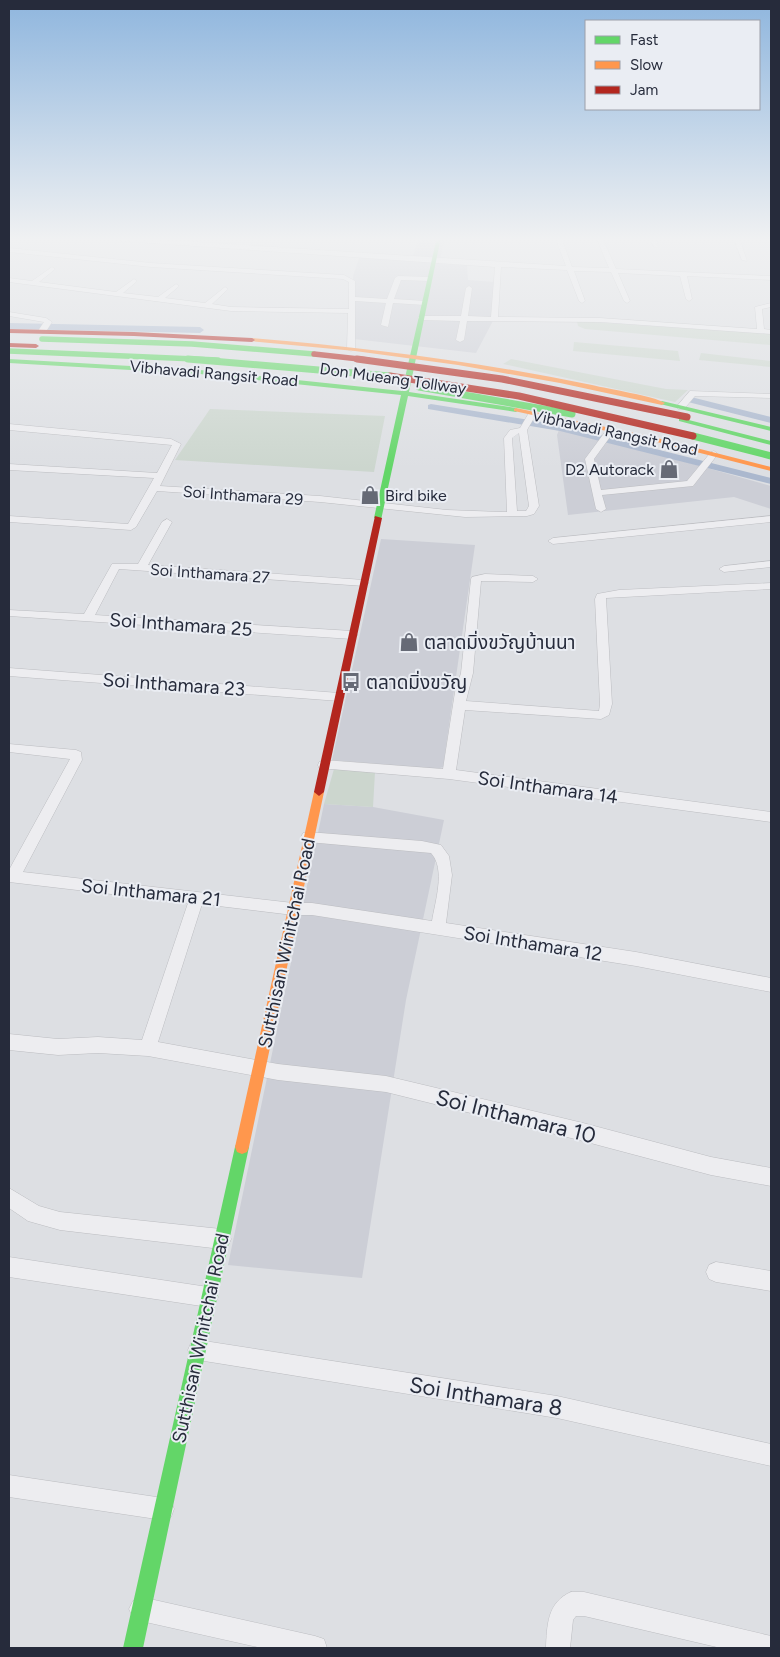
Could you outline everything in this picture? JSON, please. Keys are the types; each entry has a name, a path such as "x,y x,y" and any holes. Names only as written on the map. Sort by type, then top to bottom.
{"main road":[{"name":"Sutthisan Winitchai Road","path":"132,1648 352,635 382,506 422,314"},
{"name":"Vibhavadi Rangsit Road","path":"9,331 38,337 215,358 330,368 438,381 599,411 680,422 771,429"},
{"name":"Vibhavadi Rangsit Road","path":"9,345 38,337 186,335 290,342 413,356 560,380 771,455"},
{"name":"Vibhavadi Rangsit Road","path":"9,350 38,337"},
{"path":"9,338 38,337"},
{"path":"9,357 38,337"},
{"path":"271,377 288,369 296,354 296,349 290,342"},
{"name":"Don Mueang Tollway","path":"9,345 216,354 329,364 438,377 601,407 771,449"},
{"path":"327,384 353,380 362,376 370,363 361,354 347,348"},
{"name":"Don Mueang Tollway","path":"9,350 213,359 328,369 435,382 597,412 771,455"},
{"name":"Vibhavadi Rangsit Road","path":"9,361 156,367 271,377 484,405 530,420 609,433 708,460 771,469"},
{"path":"484,405 462,397 458,390 468,374 478,371 507,370"},
{"path":"530,420 529,405 543,385 560,380"},
{"name":"Vibhavadi Rangsit Road","path":"680,422 771,442"},
{"path":"680,422 771,438"},
{"path":"680,422 771,463"}],"street":[{"path":"9,322 38,337 48,322 46,320 11,314"},
{"path":"347,348 352,314"},
{"path":"386,325 388,314"},
{"path":"460,340 465,314"},
{"path":"759,314 761,332"},
{"path":"421,318 610,321 771,332"},
{"path":"680,422 693,393 771,396"},
{"path":"530,420 534,506 529,514 512,515 508,438 530,420"},
{"name":"Soi Inthamara 29","path":"9,427 178,444 154,488 464,514 512,515"},
{"path":"601,509 590,459 609,433"},
{"path":"597,493 690,484 708,460"},
{"path":"9,467 160,476"},
{"path":"9,519 131,527 154,488"},
{"path":"553,540 771,519"},
{"path":"141,569 167,522"},
{"path":"724,569 771,564"},
{"name":"Soi Inthamara 27","path":"88,618 116,566 364,583"},
{"path":"449,774 459,705 466,673 476,579 485,577 533,578"},
{"path":"459,705 601,715 605,712 606,704 601,596 619,593 771,586"},
{"name":"Soi Inthamara 25","path":"9,613 352,635"},
{"name":"Soi Inthamara 23","path":"9,672 339,697"},
{"path":"9,748 76,755 76,760 11,876"},
{"name":"Soi Inthamara 14","path":"324,765 449,774 771,817"},
{"path":"308,837 422,846 437,850 443,857 446,869 438,928"},
{"name":"Soi Inthamara 21","path":"11,876 293,909"},
{"path":"148,1048 197,897"},
{"name":"Soi Inthamara 12","path":"293,909 312,909 636,959 771,985"},
{"name":"Soi Inthamara 10","path":"9,1042 58,1046 98,1045 148,1048 258,1068 386,1084 584,1132 711,1166 771,1178"},
{"path":"9,1197 35,1214 60,1221 221,1239"},
{"path":"9,1267 208,1298"},
{"path":"716,1272 771,1281"},
{"name":"Soi Inthamara 8","path":"198,1350 220,1355 557,1406 771,1454"},
{"path":"9,1486 163,1509"},
{"path":"558,1648 561,1616 571,1604 584,1604 771,1648"},
{"path":"141,1609 316,1648"}],"shaded area":[{"path":"354,314 494,314 494,319 476,353 354,339"},
{"path":"577,321 771,334 771,345 585,329 578,326"},
{"path":"574,342 678,351 680,361 573,351"},
{"path":"701,353 771,361 771,367 699,360"},
{"path":"511,359 666,389 688,390 675,402 503,364"},
{"path":"210,409 385,416 374,472 175,460"},
{"path":"559,430 647,451 771,486 771,509 734,497 568,515 557,435"},
{"name":"ตลาดมิ่งขวัญบ้านนา","path":"381,539 475,545 443,767 437,769 332,760"},
{"path":"334,769 375,772 373,807 324,804"},
{"path":"324,804 373,807 444,820 406,1000 362,1278 228,1265"}],"waterway":[{"path":"9,326 200,330"},
{"path":"691,400 771,420"},
{"path":"431,407 560,428 771,481"}],"traffic: fast":[{"path":"378,518 422,314"},
{"path":"42,339 192,344 314,354"},
{"path":"9,351 222,360 390,376"},
{"path":"9,361 136,367 264,377 390,391 516,410"},
{"path":"419,387 572,414"},
{"path":"662,403 771,429"},
{"path":"681,420 771,443"},
{"path":"693,436 771,456"},
{"path":"133,1648 242,1147"}],"traffic: slow":[{"path":"252,340 407,355 509,371 662,403"},
{"path":"516,410 653,439 771,469"},
{"path":"242,1147 319,792"}],"traffic: jam":[{"path":"9,331 134,334 252,340"},
{"path":"9,345 36,346"},
{"path":"314,354 502,379 687,417"},
{"path":"390,376 519,396 693,436"},
{"path":"319,792 378,518"}],"place":[{"name":"D2 Autorack","path":"669,469"},
{"name":"Bird bike","path":"370,495"},
{"name":"ตลาดมิ่งขวัญบ้านนา","path":"409,642"},
{"name":"ตลาดมิ่งขวัญ","path":"351,682"}]}
